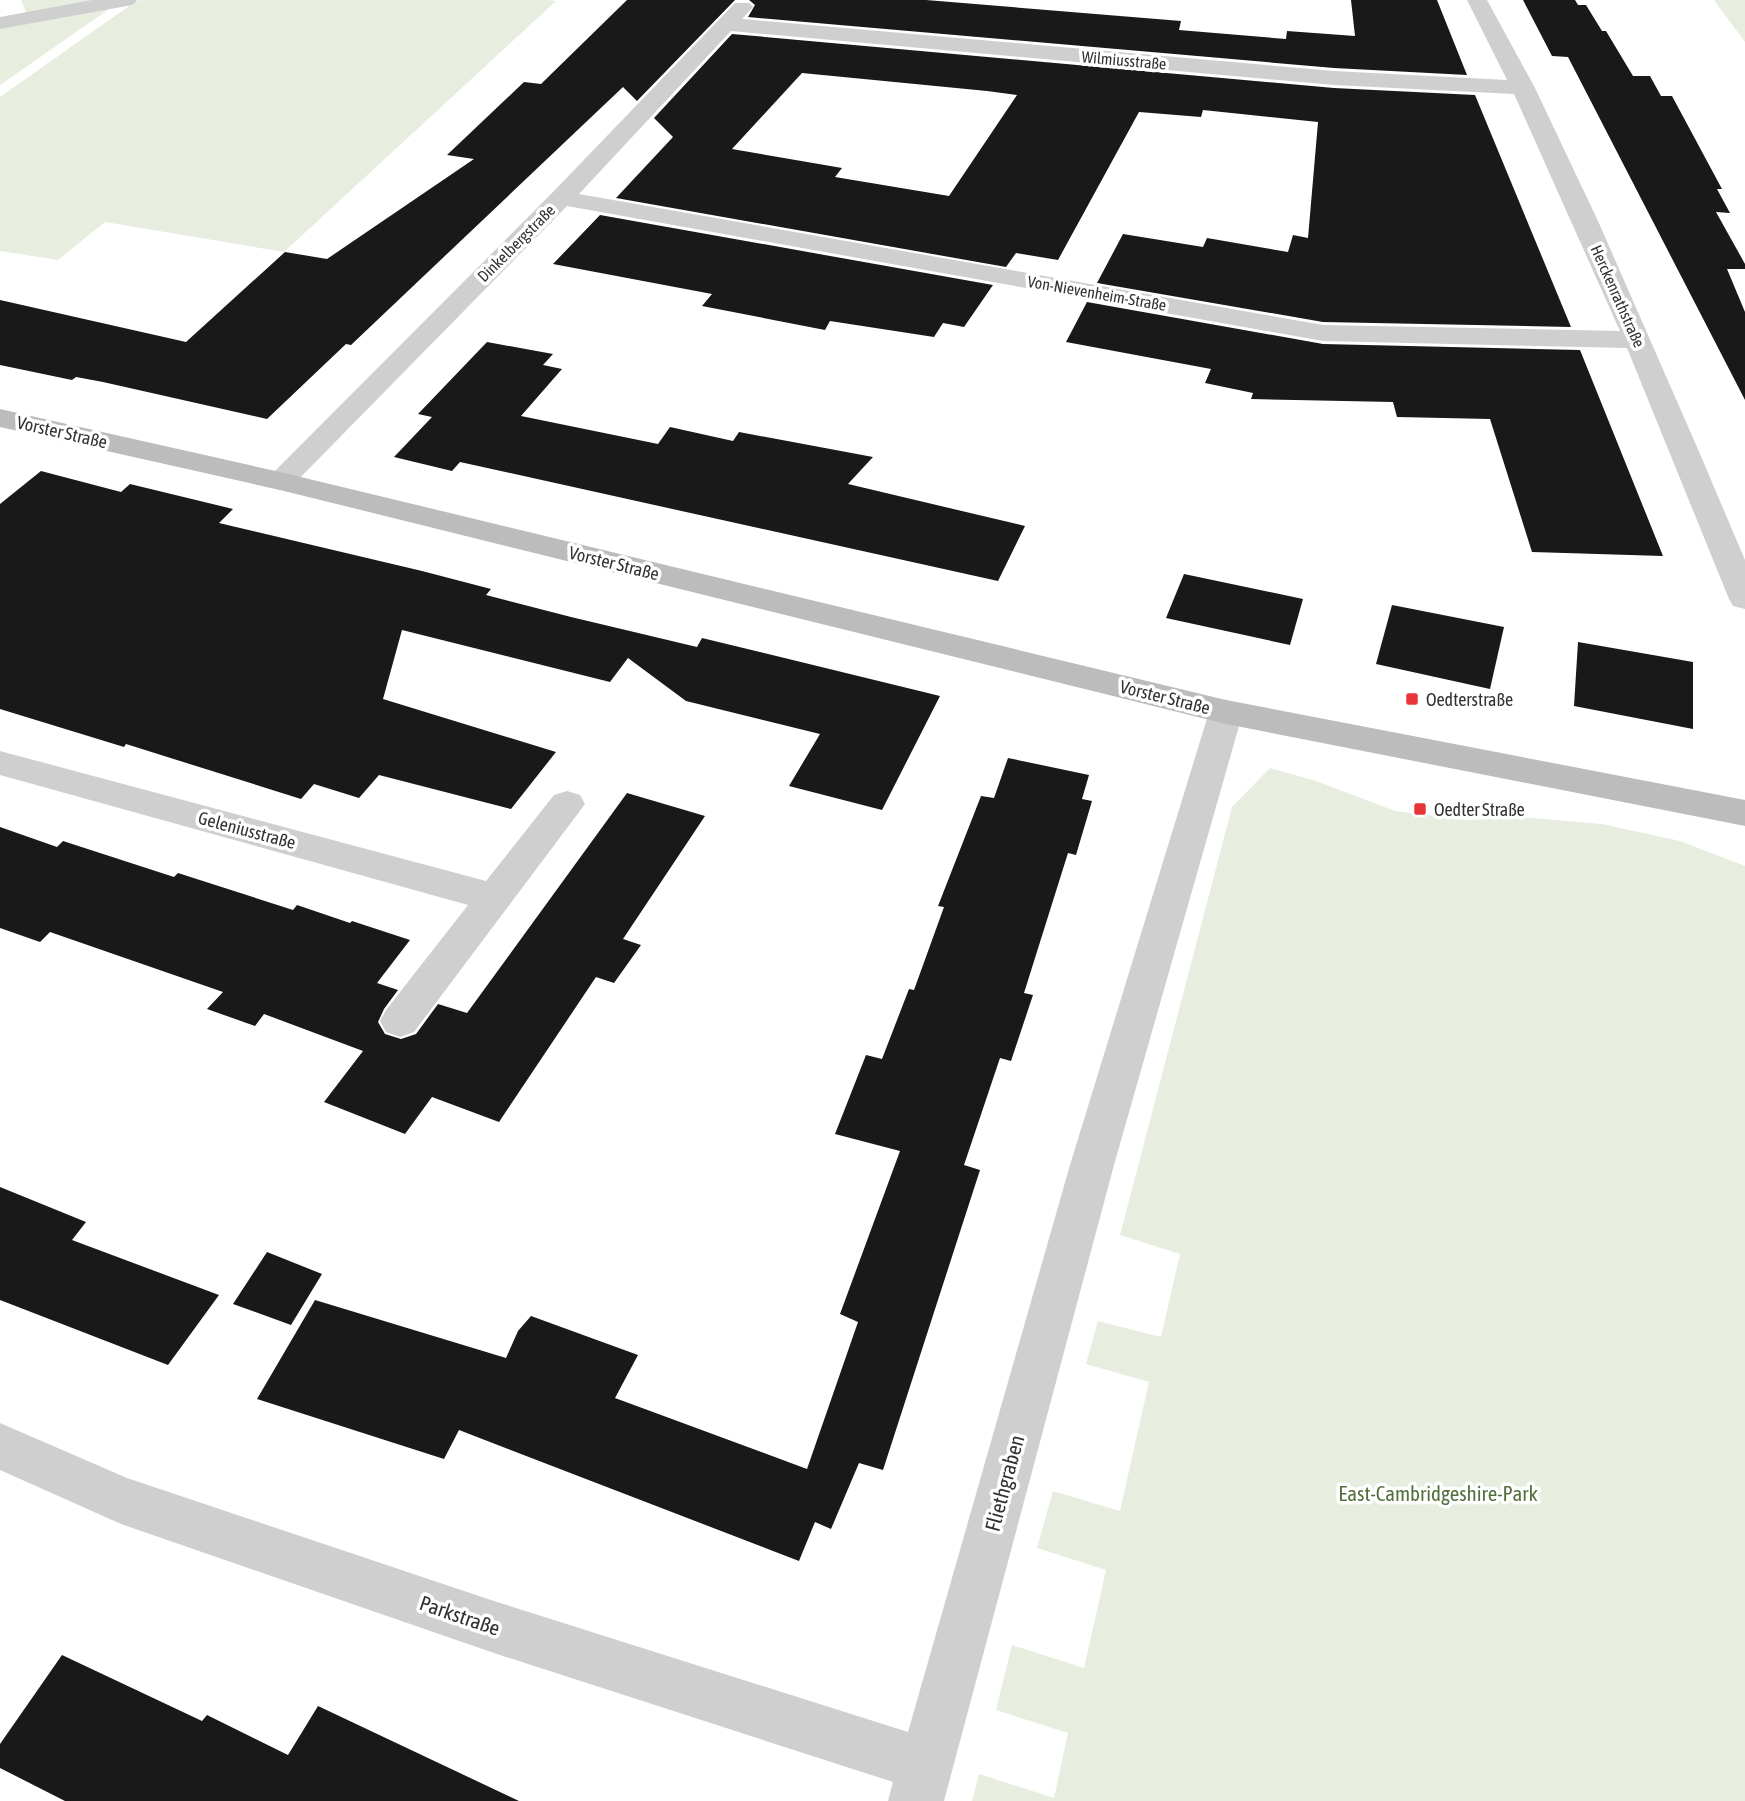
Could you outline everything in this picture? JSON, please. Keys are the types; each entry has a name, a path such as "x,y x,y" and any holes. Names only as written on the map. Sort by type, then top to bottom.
{"main road":[{"name":"Vorster Straße","path":"0,418 280,481 1226,712 1745,813"}],"street":[{"path":"0,23 127,0"},
{"name":"Dinkelbergstraße","path":"280,481 561,198 748,0"},
{"name":"Herckenrathstraße","path":"1477,0 1524,88 1638,340 1745,599"},
{"name":"Wilmiusstraße","path":"726,24 1334,78 1524,88"},
{"name":"Von-Nievenheim-Straße","path":"561,198 1323,333 1638,340"},
{"name":"Vorster Straße","path":"1092,1165 1226,712"},
{"name":"Geleniusstraße","path":"0,763 495,898"},
{"path":"400,1021 567,804"},
{"name":"Fliethgraben","path":"921,1783 1092,1165"},
{"name":"Parkstraße","path":"0,1446 121,1500 494,1627 921,1783"}],"green space":[{"path":"21,0 110,0 27,15"},
{"path":"141,0 556,1 284,252 105,222 58,260 0,251 0,97 129,6 121,5"},
{"path":"1714,0 1745,0 1745,42"},
{"path":"115,5 0,85 0,26"},
{"name":"East-Cambridgeshire-Park","path":"1270,768 1316,781 1395,811 1467,820 1521,817 1602,824 1680,841 1745,866 1745,1801 972,1801 979,1774 1054,1798 1068,1733 996,1710 1012,1645 1084,1668 1106,1570 1037,1548 1053,1491 1120,1511 1149,1382 1086,1364 1098,1321 1161,1337 1180,1254 1120,1235 1232,807"}],"building":[{"path":"627,0 735,0 637,101 623,87 351,345 346,344 267,419 103,382 76,377 72,380 0,365 0,300 186,342 285,252 327,259 474,159 447,155 524,82 541,84"},
{"path":"749,0 926,0 1181,21 1179,30 1286,39 1287,31 1355,36 1351,0 1437,0 1467,75 1334,68 748,17 755,5"},
{"path":"1523,0 1575,0 1578,5 1586,5 1602,31 1606,31 1633,76 1650,76 1661,96 1672,96 1722,189 1717,189 1730,213 1716,212 1745,264 1745,269 1727,269 1745,312 1745,400 1568,57 1552,56"},
{"path":"732,34 1334,88 1475,95 1571,327 1323,322 1097,283 1123,234 1203,247 1207,238 1288,252 1293,235 1308,238 1318,122 1203,110 1201,117 1139,112 1058,260 1016,253 1006,267 616,198 673,137 654,118","holes":["802,73 1017,95 949,196 835,177 842,168 732,149"]},
{"path":"600,215 993,285 964,327 943,323 934,337 830,321 825,330 702,306 712,294 553,264"},
{"path":"1087,302 1323,344 1580,350 1663,556 1532,552 1490,419 1397,417 1393,402 1251,399 1253,393 1205,383 1211,369 1066,342"},
{"path":"487,342 553,354 543,365 562,369 521,416 658,444 670,427 733,441 739,432 873,457 848,484 1025,526 998,581 460,462 452,471 394,457 432,417 418,414"},
{"path":"41,471 121,492 130,484 233,509 219,523 491,589 486,595 571,617 697,647 702,638 940,696 882,810 789,786 820,734 686,701 628,658 610,682 402,630 383,699 556,752 511,809 379,775 359,798 314,784 301,799 126,744 124,747 0,709 0,504"},
{"path":"1184,574 1303,599 1290,645 1166,618"},
{"path":"1392,605 1504,627 1490,689 1376,664"},
{"path":"1578,642 1693,662 1693,729 1574,706"},
{"path":"1008,758 1089,775 1082,799 1092,801 1076,855 1068,853 1024,993 1033,995 1011,1061 1000,1058 964,1165 980,1170 883,1470 859,1463 831,1529 815,1522 799,1561 459,1430 444,1459 257,1399 315,1300 506,1358 518,1331 531,1316 638,1355 615,1398 807,1469 858,1322 840,1314 900,1151 835,1134 866,1055 882,1059 909,989 914,990 944,907 938,906 981,796 994,798"},
{"path":"627,793 705,816 623,939 641,945 614,983 596,977 499,1122 432,1097 405,1134 324,1102 363,1051 264,1014 255,1026 207,1009 223,992 50,932 40,942 0,928 0,827 57,847 63,841 174,877 178,873 293,910 297,905 410,940 377,983 398,990 378,1022 385,1034 401,1039 416,1034 438,1004 467,1013"},
{"path":"0,1187 86,1222 72,1240 219,1295 168,1365 0,1300"},
{"path":"267,1252 322,1274 291,1325 233,1304"},
{"path":"62,1655 202,1721 207,1715 288,1755 318,1706 519,1801 65,1801 0,1768 0,1744"}],"place":[{"name":"Oedterstraße","path":"1412,699"},
{"name":"Oedter Straße","path":"1420,809"}]}
